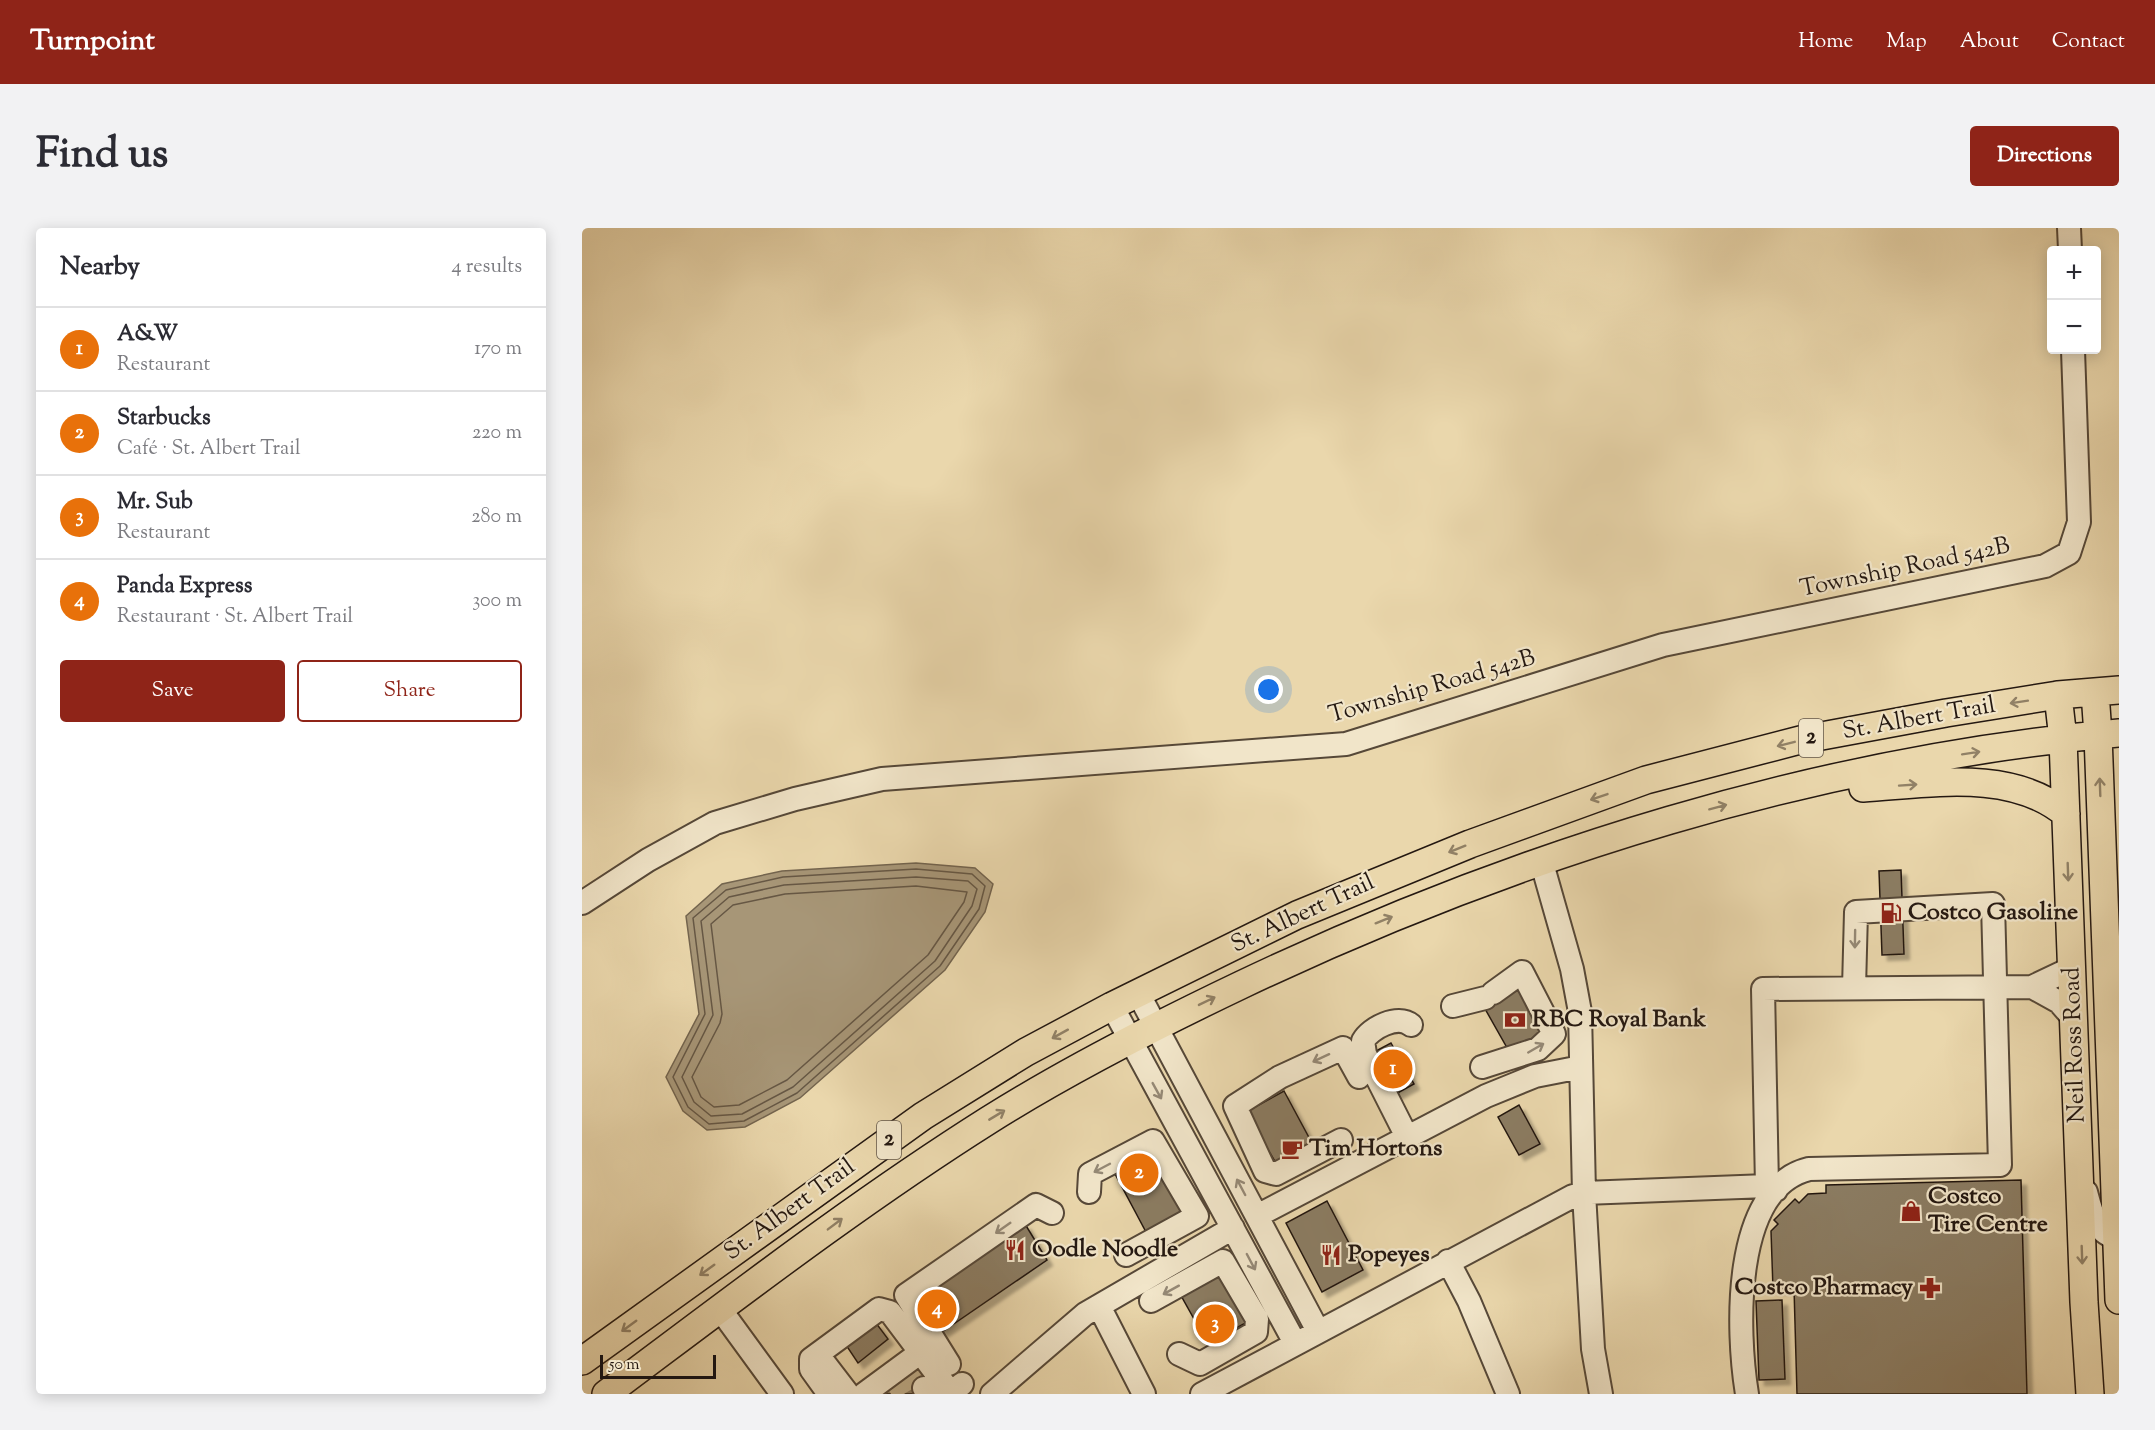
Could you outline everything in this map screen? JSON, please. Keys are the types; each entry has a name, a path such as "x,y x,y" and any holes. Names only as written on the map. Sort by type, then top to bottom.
{"main road":[{"name":"St. Albert Trail","path":"582,1361 923,1116 1026,1052 1112,1006 1297,915 1383,877 1646,780 1800,740 2058,695 2107,691"},
{"name":"Neil Ross Road","path":"2107,691 2109,734 2103,866 2114,1004 2113,1157 2119,1300"},
{"name":"Neil Ross Road","path":"2058,695 2063,739 2090,1394"},
{"name":"St. Albert Trail","path":"606,1394 847,1215 990,1120 1154,1026 1362,928 1541,860 1701,812 1831,780 1957,755 2109,734"},
{"path":"1831,780 1848,789 1960,782 1981,783 2036,793 2066,814"},
{"path":"2103,866 2119,809"}],"street":[{"path":"2069,228 2070,246"},
{"name":"Township Road 542B","path":"582,903 648,860 715,823 795,800 882,779 1346,744 1664,645 2045,566 2070,553 2079,522 2073,354"},
{"path":"1541,860 1574,980 1580,1012 1584,1193 1593,1349 1602,1394"},
{"path":"1202,1394 1556,1204 1584,1193 1772,1188 1798,1172 1809,1169 2000,1165 1993,904 1856,912 1854,988"},
{"path":"1747,1394 1744,1376 1743,1284 1753,1227 1772,1188 1763,989 2032,987 2072,968"},
{"path":"1453,1006 1489,996 1522,972 1554,1034 1538,1049 1482,1067"},
{"path":"2032,987 2059,1002 2074,1019"},
{"path":"1138,993 1318,1331"},
{"path":"1112,1006 1295,1343"},
{"path":"1407,1137 1365,1054 1363,1041 1369,1033 1398,1020 1406,1021 1411,1025"},
{"path":"1341,1140 1276,1174 1265,1171 1235,1107 1280,1077 1343,1047 1359,1077"},
{"path":"1257,1215 1486,1096 1535,1076 1581,1067"},
{"path":"2078,1134 2085,1189 2093,1217 2103,1232 2117,1238"},
{"path":"1089,1192 1090,1174 1153,1141 1197,1216 1126,1255"},
{"path":"2113,1157 2119,1184"},
{"path":"949,1364 906,1295 1036,1205 1052,1213"},
{"path":"992,1394 1085,1314 1233,1228"},
{"path":"1151,1300 1223,1261 1257,1319 1256,1332 1200,1364 1179,1354"},
{"path":"1448,1261 1469,1301 1508,1394"},
{"path":"1099,1306 1144,1394"},
{"path":"720,1309 782,1394"},
{"path":"829,1394 811,1369 811,1359 879,1310 885,1309 891,1312 900,1379 954,1390"},
{"path":"817,1353 848,1394"}],"water":[{"path":"916,863 975,868 993,884 985,912 945,970 800,1098 745,1127 707,1130 683,1111 666,1077 699,1014 686,916 722,884 782,871"}],"building":[{"path":"1901,870 1904,954 1882,955 1879,871"},
{"name":"RBC Royal Bank","path":"1520,987 1545,1034 1510,1053 1484,1007"},
{"path":"1391,1043 1414,1084 1394,1095 1372,1053"},
{"path":"1284,1091 1313,1145 1277,1165 1246,1112"},
{"path":"1519,1105 1540,1144 1519,1155 1498,1117"},
{"path":"1154,1147 1187,1209 1146,1232 1113,1170"},
{"path":"2021,1180 2027,1394 1797,1394 1794,1288 1773,1289 1771,1231 1778,1224 1774,1220 1795,1199 1799,1203 1808,1194 1826,1193 1826,1185"},
{"path":"1327,1201 1363,1270 1322,1292 1286,1223"},
{"path":"1025,1224 1047,1260 942,1332 918,1295"},
{"path":"1221,1269 1249,1321 1208,1344 1179,1292"},
{"path":"1782,1300 1785,1379 1759,1380 1756,1301"},
{"path":"876,1323 888,1339 858,1363 846,1345"},
{"path":"924,1360 937,1378 915,1394 879,1394"}],"tunnel":[{"path":"911,1370 924,1388"},
{"path":"896,1381 904,1394"}],"place":[{"name":"Costco Gasoline","path":"1891,913"},
{"name":"RBC Royal Bank","path":"1515,1020"},
{"name":"A&W","path":"1393,1069"},
{"name":"Tim Hortons","path":"1292,1149"},
{"name":"Starbucks","path":"1139,1173"},
{"name":"Costco Tire Centre","path":"1911,1211"},
{"name":"Oodle Noodle","path":"1015,1250"},
{"name":"Popeyes","path":"1331,1255"},
{"name":"Costco Pharmacy","path":"1930,1288"},
{"name":"Panda Express","path":"937,1309"},
{"name":"Mr. Sub","path":"1215,1324"}]}
